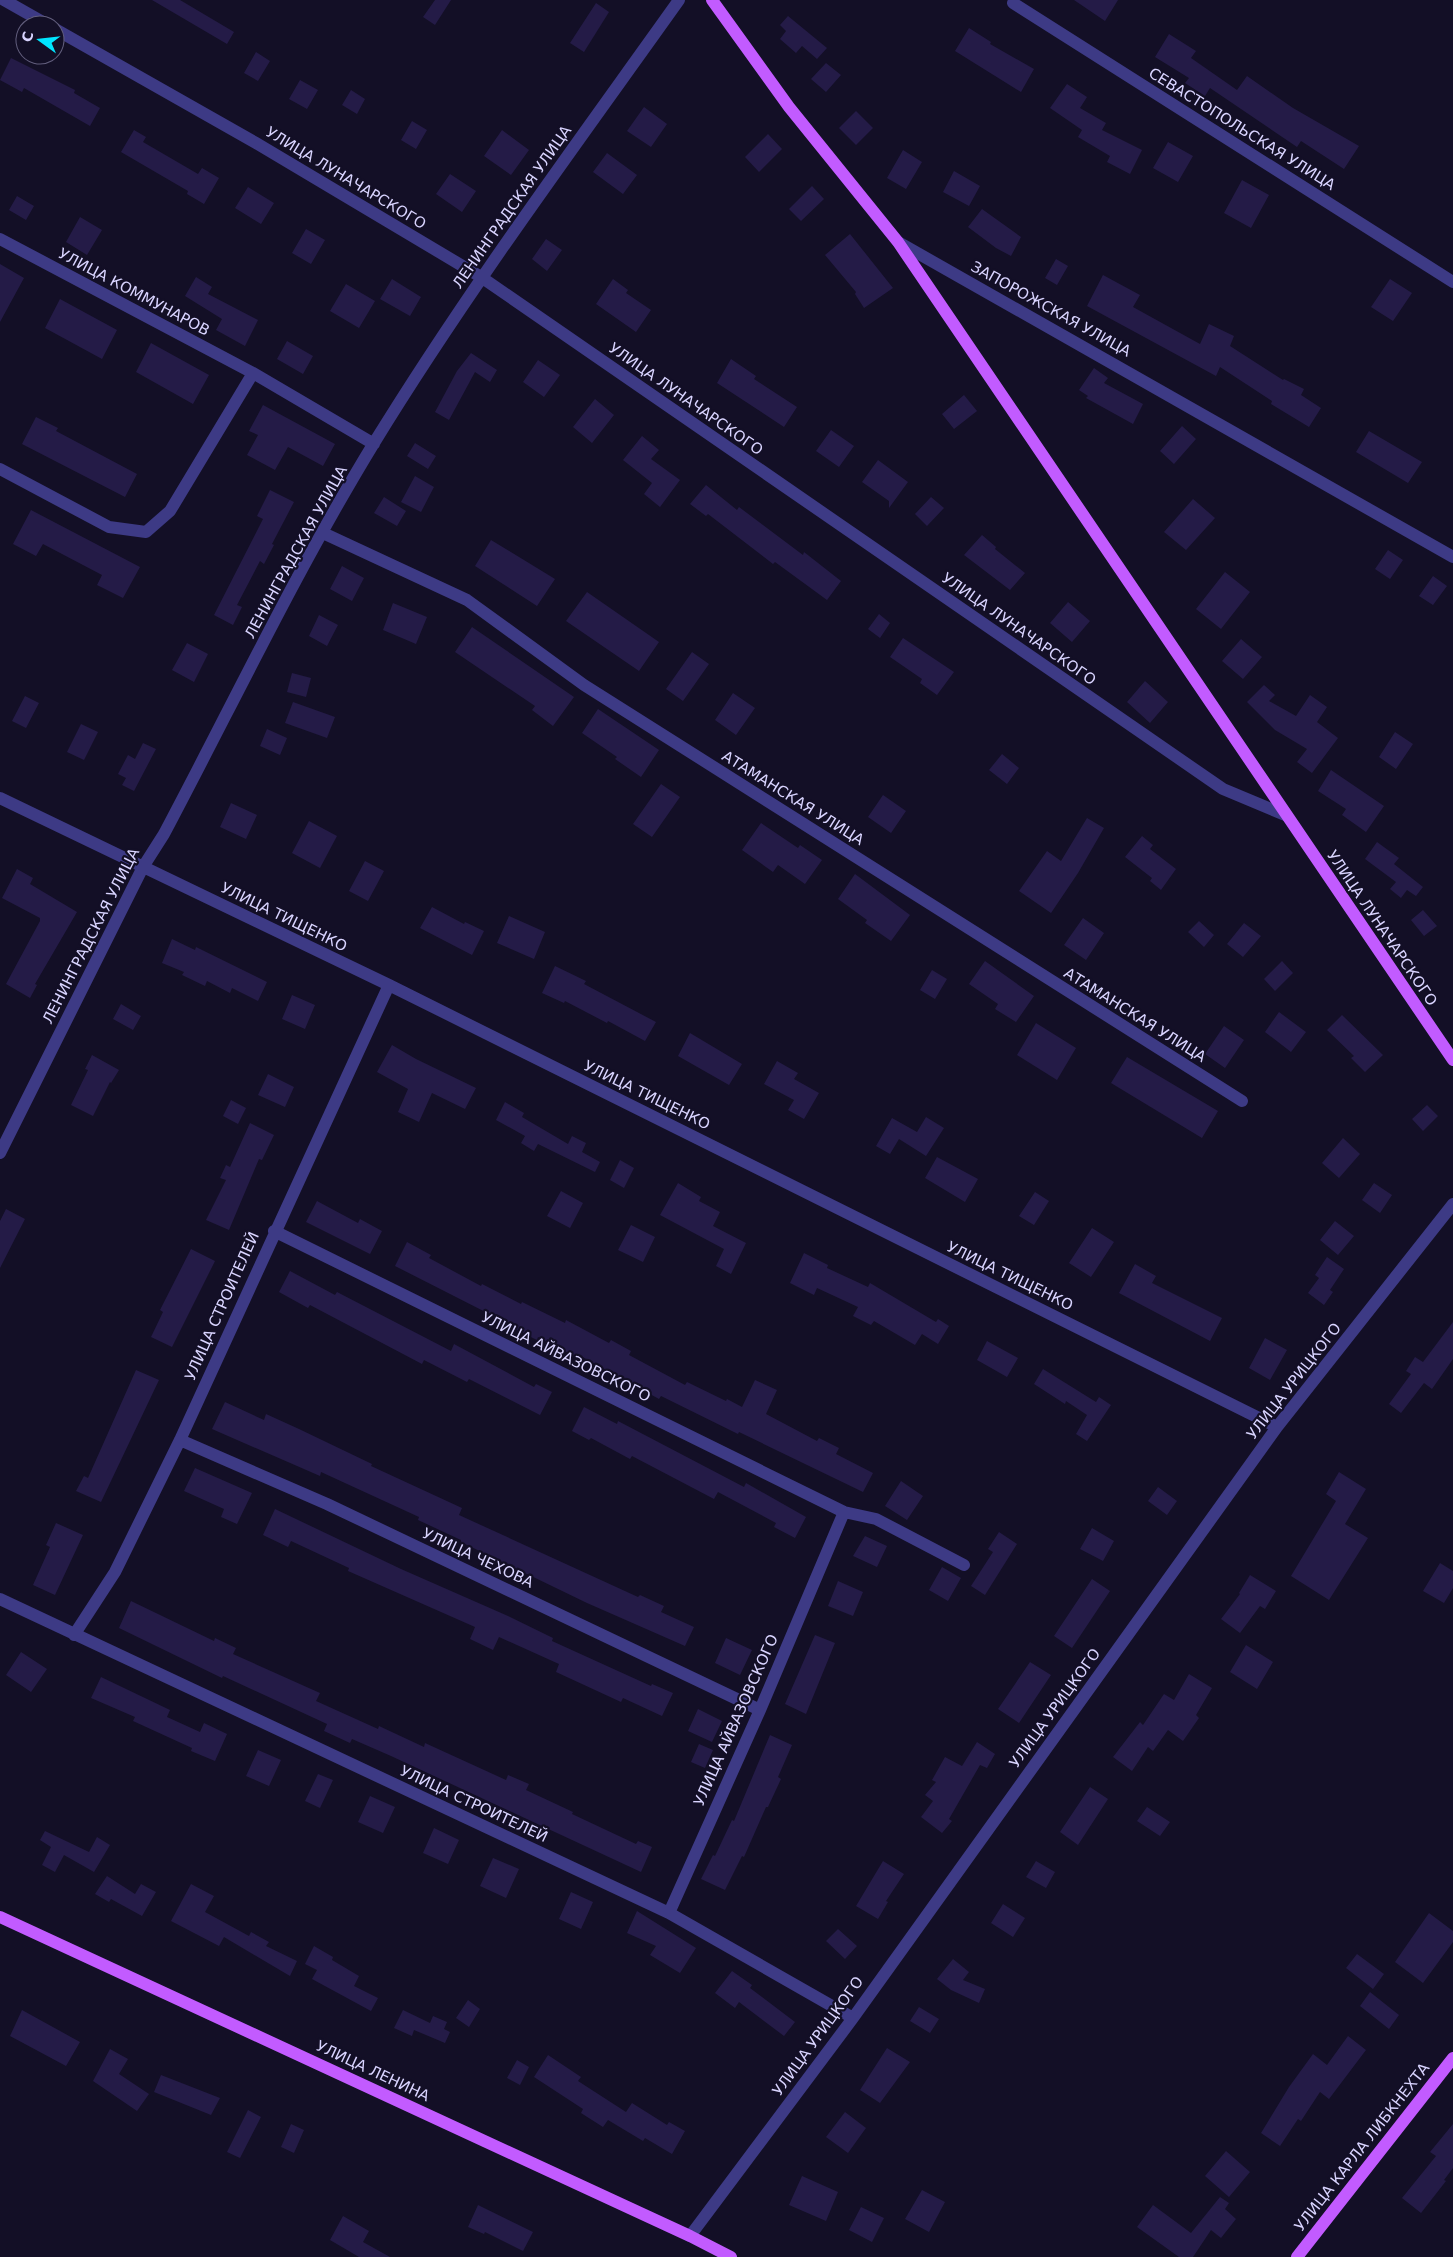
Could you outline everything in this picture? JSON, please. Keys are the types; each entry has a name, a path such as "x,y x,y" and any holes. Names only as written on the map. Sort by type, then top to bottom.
{"main road":[{"name":"ЗАПОРОЖСКАЯ УЛИЦА","path":"712,0 789,107 898,242"},
{"name":"УЛИЦА ЛУНАЧАРСКОГО","path":"898,242 1453,1060"},
{"name":"УЛИЦА ЛЕНИНА","path":"0,1917 690,2236 731,2257"},
{"name":"УЛИЦА КАРЛА ЛИБКНЕХТА","path":"1297,2257 1451,2064"}],"street":[{"path":"4,0 30,15"},
{"name":"ЛЕНИНГРАДСКАЯ УЛИЦА","path":"0,1151 142,867 164,834 323,533 374,444 481,278 679,0"},
{"name":"СЕВАСТОПОЛЬСКАЯ УЛИЦА","path":"1013,3 1453,282"},
{"name":"УЛИЦА ЛУНАЧАРСКОГО","path":"65,35 256,143 481,278 1222,789 1285,815"},
{"name":"УЛИЦА КОММУНАРОВ","path":"0,239 254,373 374,444"},
{"name":"ЗАПОРОЖСКАЯ УЛИЦА","path":"898,242 1453,557"},
{"path":"0,469 109,527 146,532 170,511 254,373"},
{"name":"АТАМАНСКАЯ УЛИЦА","path":"323,533 467,600 584,685 1242,1101"},
{"name":"УЛИЦА ТИЩЕНКО","path":"0,798 389,985 1277,1427"},
{"name":"УЛИЦА СТРОИТЕЛЕЙ","path":"74,1635 115,1572 180,1440 274,1231 389,985"},
{"name":"УЛИЦА УРИЦКОГО","path":"690,2236 853,2018 1277,1427 1453,1204"},
{"name":"УЛИЦА АЙВАЗОВСКОГО","path":"274,1231 844,1512 876,1519 964,1566"},
{"name":"УЛИЦА ЧЕХОВА","path":"180,1440 327,1504 760,1710"},
{"name":"УЛИЦА АЙВАЗОВСКОГО","path":"669,1913 760,1710 844,1512"},
{"name":"УЛИЦА СТРОИТЕЛЕЙ","path":"0,1599 669,1913 853,2018"}],"building":[{"path":"152,0 180,0 234,32 227,44"},
{"path":"435,0 451,0 435,25 423,17"},
{"path":"1074,0 1118,0 1105,21"},
{"path":"596,3 609,12 584,52 570,43"},
{"path":"788,16 827,48 817,59 802,46 796,53 780,39 786,31 780,25"},
{"path":"969,28 991,42 990,44 1034,69 1021,92 955,51"},
{"path":"1169,34 1196,51 1191,58 1237,90 1247,76 1293,108 1359,146 1344,169 1301,141 1297,147 1210,88 1205,96 1185,83 1189,78 1155,57"},
{"path":"256,52 270,61 258,81 244,73"},
{"path":"11,58 15,60 15,65 25,65 75,90 74,93 100,108 90,126 24,88 22,92 0,80"},
{"path":"826,63 841,75 826,92 811,79"},
{"path":"300,80 318,90 307,109 289,99"},
{"path":"1067,84 1087,97 1080,108 1106,123 1102,130 1142,150 1130,174 1107,162 1110,156 1078,137 1082,130 1050,108"},
{"path":"351,90 365,99 357,114 342,105"},
{"path":"644,107 667,124 651,147 627,131"},
{"path":"856,111 873,128 856,145 839,128"},
{"path":"412,121 427,130 416,149 401,140"},
{"path":"134,130 146,137 143,142 198,174 202,168 219,178 204,204 187,194 188,191 121,152"},
{"path":"502,130 529,150 511,175 484,156"},
{"path":"768,134 782,149 759,172 745,157"},
{"path":"1168,142 1193,156 1178,182 1153,168"},
{"path":"903,150 922,162 906,189 887,178"},
{"path":"607,153 637,175 623,194 593,172"},
{"path":"954,171 980,186 969,206 943,192"},
{"path":"450,174 476,191 462,212 436,194"},
{"path":"1242,180 1269,195 1251,228 1224,213"},
{"path":"812,186 824,199 801,221 789,209"},
{"path":"248,187 274,203 261,224 235,208"},
{"path":"17,196 34,206 26,220 9,210"},
{"path":"982,209 1021,237 1011,256 996,248 968,227"},
{"path":"80,217 102,230 87,255 66,242"},
{"path":"306,229 325,240 311,264 292,253"},
{"path":"850,234 893,288 864,308 855,294 856,292 825,255"},
{"path":"546,239 562,250 547,271 532,259"},
{"path":"1056,259 1068,266 1057,285 1045,278"},
{"path":"0,264 24,278 0,322"},
{"path":"1103,275 1140,295 1133,307 1200,344 1209,324 1234,336 1230,346 1283,380 1304,389 1301,395 1321,408 1309,427 1271,404 1272,401 1220,367 1216,376 1087,306"},
{"path":"196,277 212,287 208,294 258,320 245,346 216,330 222,319 185,296"},
{"path":"392,279 421,297 410,316 380,299"},
{"path":"613,279 628,290 626,293 651,310 636,332 596,304"},
{"path":"1390,279 1412,293 1393,321 1371,307"},
{"path":"346,284 375,301 359,328 330,311"},
{"path":"60,299 117,330 102,359 45,328"},
{"path":"287,341 313,356 303,374 277,359"},
{"path":"151,343 209,375 193,404 136,372"},
{"path":"471,353 497,370 490,382 475,372 449,420 435,412 457,371"},
{"path":"731,359 756,376 754,379 797,407 784,427 717,383"},
{"path":"538,360 560,375 544,397 523,382"},
{"path":"1094,368 1108,378 1104,383 1143,404 1133,424 1086,398 1088,396 1079,390"},
{"path":"964,395 977,411 954,429 942,414"},
{"path":"595,399 614,415 592,443 573,427"},
{"path":"263,405 335,444 323,466 288,447 275,470 247,455 258,435 249,431"},
{"path":"36,417 58,428 56,431 137,474 125,497 22,444"},
{"path":"1182,426 1196,439 1174,464 1160,451"},
{"path":"831,430 854,446 839,467 816,451"},
{"path":"1369,431 1422,462 1408,483 1356,452"},
{"path":"642,436 659,450 651,459 680,480 660,507 644,494 652,483 623,460"},
{"path":"415,443 436,456 428,469 407,456"},
{"path":"878,460 908,482 889,508 889,501 862,482"},
{"path":"415,476 434,487 421,512 401,502"},
{"path":"706,485 737,510 739,507 803,555 804,552 841,581 827,600 775,562 773,564 708,514 706,516 690,504"},
{"path":"270,490 294,502 272,544 274,545 264,564 260,561 237,605 242,607 233,625 214,615 263,519 257,516"},
{"path":"384,497 406,511 397,526 374,513"},
{"path":"931,497 944,508 927,526 915,514"},
{"path":"1193,499 1215,518 1186,550 1164,532"},
{"path":"31,510 140,567 123,598 97,585 102,575 43,544 36,556 13,544"},
{"path":"982,535 996,547 995,549 1025,573 1010,590 964,555"},
{"path":"491,540 555,579 537,606 475,566"},
{"path":"1388,550 1403,560 1390,579 1375,569"},
{"path":"342,566 364,578 352,601 330,589"},
{"path":"1225,572 1250,592 1221,629 1196,609"},
{"path":"1433,576 1447,586 1433,605 1419,596"},
{"path":"587,592 659,642 639,671 566,621"},
{"path":"1068,602 1090,621 1072,642 1050,623"},
{"path":"393,603 427,617 416,644 383,630"},
{"path":"879,614 890,623 880,638 868,629"},
{"path":"319,615 338,625 327,646 309,636"},
{"path":"472,627 574,697 553,726 532,710 535,706 455,652"},
{"path":"903,638 954,672 937,695 920,683 922,679 890,657"},
{"path":"1241,639 1262,657 1243,679 1222,661"},
{"path":"187,643 208,654 194,682 172,670"},
{"path":"692,652 709,664 683,701 666,689"},
{"path":"292,673 311,678 306,697 287,692"},
{"path":"1145,681 1168,702 1150,723 1127,702"},
{"path":"1264,685 1275,695 1269,701 1296,716 1310,695 1327,707 1317,722 1338,738 1312,773 1297,762 1307,749 1275,730 1247,702"},
{"path":"733,693 755,708 736,735 715,720"},
{"path":"25,696 39,703 26,728 12,721"},
{"path":"293,702 335,717 327,738 285,723"},
{"path":"598,709 659,750 641,777 615,759 617,757 582,733"},
{"path":"81,724 98,732 84,760 67,752"},
{"path":"267,729 287,738 280,755 260,746"},
{"path":"1395,732 1413,744 1396,769 1379,757"},
{"path":"143,743 156,749 134,791 122,785 126,778 118,774 128,755 135,759"},
{"path":"1002,754 1019,768 1007,784 989,770"},
{"path":"1331,770 1384,806 1366,832 1342,815 1346,809 1318,791"},
{"path":"661,784 680,797 652,837 633,824"},
{"path":"883,795 906,811 891,833 868,817"},
{"path":"231,803 257,815 246,839 220,827"},
{"path":"1087,818 1104,828 1078,873 1051,913 1019,891 1047,851 1061,861"},
{"path":"309,821 337,836 320,868 292,853"},
{"path":"761,823 798,848 800,845 822,860 805,884 778,865 773,872 742,850"},
{"path":"1142,836 1153,845 1150,849 1176,869 1161,890 1150,881 1152,878 1125,857"},
{"path":"1377,842 1399,858 1394,864 1423,887 1416,896 1407,890 1401,898 1390,889 1396,882 1365,859"},
{"path":"365,861 384,871 368,901 349,891"},
{"path":"17,869 33,878 30,884 77,912 35,984 37,985 30,998 6,984 40,921 40,918 2,898"},
{"path":"855,874 910,915 891,941 865,923 867,920 838,899"},
{"path":"432,907 464,924 465,922 484,931 472,955 420,928"},
{"path":"1423,910 1437,926 1424,936 1411,920"},
{"path":"509,916 545,932 534,959 497,943"},
{"path":"1083,918 1104,933 1086,960 1064,945"},
{"path":"1199,921 1214,935 1204,947 1188,932"},
{"path":"1244,923 1261,936 1243,957 1227,944"},
{"path":"172,939 195,950 196,947 267,982 258,1001 232,988 230,993 207,981 205,986 182,975 184,972 162,963"},
{"path":"985,961 1034,996 1016,1022 995,1009 998,1004 969,984"},
{"path":"1282,961 1293,973 1275,991 1264,979"},
{"path":"555,966 586,981 584,984 656,1022 645,1041 608,1021 607,1023 565,1001 564,1003 542,993"},
{"path":"932,970 947,979 935,999 920,990"},
{"path":"292,995 315,1005 305,1029 282,1019"},
{"path":"121,1004 141,1016 133,1030 113,1019"},
{"path":"1279,1012 1306,1032 1291,1052 1265,1032"},
{"path":"1342,1015 1383,1055 1365,1072 1351,1058 1354,1056 1327,1030"},
{"path":"1036,1023 1076,1048 1057,1080 1017,1055"},
{"path":"1224,1026 1244,1040 1225,1068 1205,1054"},
{"path":"690,1033 742,1064 729,1085 678,1056"},
{"path":"392,1045 416,1059 476,1088 465,1109 432,1093 419,1122 398,1112 408,1089 377,1072"},
{"path":"92,1055 119,1070 110,1082 93,1116 71,1105 88,1070 85,1069"},
{"path":"1127,1057 1218,1111 1202,1138 1111,1083"},
{"path":"777,1061 798,1073 794,1079 819,1093 804,1119 788,1110 794,1100 764,1084"},
{"path":"268,1074 294,1087 285,1107 258,1095"},
{"path":"231,1100 246,1108 238,1124 223,1116"},
{"path":"505,1102 524,1113 522,1117 568,1144 572,1136 586,1143 582,1152 600,1162 595,1172 538,1144 534,1151 521,1143 525,1136 496,1120"},
{"path":"1427,1105 1438,1116 1423,1131 1412,1119"},
{"path":"926,1117 944,1128 926,1156 899,1139 890,1154 876,1146 892,1118 917,1132"},
{"path":"250,1123 274,1135 262,1160 259,1159 229,1230 206,1220 226,1180 220,1178 226,1165 230,1167"},
{"path":"1343,1138 1360,1154 1339,1178 1322,1163"},
{"path":"937,1157 978,1179 965,1202 925,1178"},
{"path":"620,1160 634,1168 624,1188 610,1180"},
{"path":"678,1183 701,1197 699,1201 720,1212 713,1226 746,1243 731,1274 716,1266 724,1249 660,1215"},
{"path":"1374,1183 1392,1195 1380,1213 1362,1200"},
{"path":"561,1191 583,1203 570,1228 547,1216"},
{"path":"1035,1192 1049,1201 1034,1225 1019,1216"},
{"path":"317,1201 358,1223 360,1219 382,1231 370,1254 306,1222"},
{"path":"6,1209 25,1219 0,1268 0,1221"},
{"path":"1335,1221 1354,1236 1338,1255 1320,1240"},
{"path":"631,1225 655,1237 643,1262 618,1250"},
{"path":"1092,1228 1114,1242 1091,1277 1069,1263"},
{"path":"407,1242 431,1255 429,1258 481,1286 482,1284 521,1304 522,1302 565,1323 566,1320 609,1343 611,1340 631,1351 629,1355 685,1385 687,1382 742,1407 755,1380 777,1390 766,1414 817,1441 819,1438 839,1448 836,1454 873,1473 863,1492 661,1396 659,1399 579,1355 578,1358 538,1337 537,1340 510,1327 511,1325 395,1266"},
{"path":"191,1249 215,1261 172,1347 151,1337 163,1312 160,1310"},
{"path":"804,1253 828,1265 827,1268 868,1287 870,1283 936,1322 938,1319 949,1326 938,1344 922,1334 915,1345 874,1321 871,1325 853,1316 858,1307 817,1288 814,1295 790,1283"},
{"path":"1327,1257 1344,1269 1330,1290 1333,1292 1324,1305 1308,1293 1319,1278 1315,1275"},
{"path":"1135,1264 1156,1276 1152,1283 1222,1318 1210,1341 1119,1293"},
{"path":"290,1271 335,1295 337,1292 451,1351 454,1344 534,1387 536,1384 552,1392 540,1415 469,1379 467,1382 424,1360 422,1364 310,1305 308,1308 279,1292"},
{"path":"1453,1322 1453,1359 1432,1389 1424,1383 1401,1413 1389,1404 1411,1374 1406,1371 1415,1357 1423,1362"},
{"path":"1265,1338 1287,1350 1270,1380 1249,1368"},
{"path":"987,1341 1018,1358 1007,1377 977,1360"},
{"path":"1043,1369 1096,1402 1099,1397 1111,1405 1087,1441 1076,1434 1087,1415 1066,1401 1065,1404 1034,1384"},
{"path":"136,1370 159,1380 101,1502 76,1491 84,1476 88,1478"},
{"path":"225,1402 264,1420 266,1414 299,1429 372,1464 371,1466 462,1508 459,1515 638,1597 640,1595 664,1606 661,1612 694,1627 685,1646 587,1603 418,1520 419,1517 321,1472 320,1476 212,1429"},
{"path":"584,1407 617,1424 618,1421 744,1487 746,1483 806,1517 795,1538 774,1527 776,1523 718,1492 714,1499 632,1456 630,1459 591,1438 589,1440 572,1431"},
{"path":"195,1468 252,1493 237,1524 221,1517 224,1509 184,1491"},
{"path":"1339,1472 1366,1489 1345,1524 1368,1538 1329,1600 1291,1576 1336,1501 1326,1494"},
{"path":"901,1481 923,1496 907,1520 885,1506"},
{"path":"1158,1487 1177,1501 1167,1515 1148,1501"},
{"path":"275,1509 401,1569 508,1616 553,1638 552,1641 651,1686 652,1684 673,1693 662,1716 623,1698 621,1702 556,1672 559,1664 499,1637 493,1650 470,1639 475,1627 348,1571 349,1568 291,1541 288,1547 263,1535"},
{"path":"56,1523 83,1535 55,1595 33,1585 50,1547 46,1545"},
{"path":"1092,1528 1114,1541 1103,1561 1080,1549"},
{"path":"999,1532 1017,1544 985,1595 971,1586 993,1552 988,1549"},
{"path":"865,1536 887,1546 877,1567 853,1556"},
{"path":"1440,1563 1453,1571 1453,1588 1444,1603 1423,1591"},
{"path":"942,1567 961,1578 948,1601 929,1590"},
{"path":"1250,1575 1276,1591 1265,1609 1260,1606 1240,1633 1221,1619 1240,1594"},
{"path":"1092,1579 1110,1591 1072,1648 1054,1636"},
{"path":"838,1581 863,1592 853,1616 828,1606"},
{"path":"131,1601 214,1641 215,1638 236,1648 233,1654 320,1693 316,1701 378,1729 379,1726 424,1747 425,1743 506,1780 508,1775 529,1784 526,1790 573,1812 572,1814 636,1844 638,1841 652,1847 641,1872 391,1756 352,1739 350,1743 324,1731 327,1724 223,1676 222,1678 119,1628"},
{"path":"815,1635 835,1643 806,1714 785,1704"},
{"path":"726,1638 752,1650 740,1675 715,1663"},
{"path":"1246,1645 1273,1662 1257,1689 1230,1672"},
{"path":"21,1652 47,1669 31,1692 6,1675"},
{"path":"1030,1662 1051,1675 1019,1723 998,1709"},
{"path":"1189,1674 1212,1688 1196,1715 1199,1718 1183,1741 1168,1730 1153,1751 1148,1747 1132,1771 1113,1757 1140,1722 1143,1725 1164,1694 1174,1700"},
{"path":"101,1677 170,1710 167,1717 200,1732 204,1723 227,1734 215,1761 191,1751 192,1748 133,1721 135,1717 91,1698"},
{"path":"698,1709 722,1721 712,1742 688,1731"},
{"path":"770,1735 792,1745 778,1777 781,1779 768,1807 766,1807 744,1857 742,1856 725,1890 701,1879 713,1855 715,1856 732,1820 734,1821"},
{"path":"977,1742 995,1754 987,1768 980,1765 949,1819 952,1821 942,1833 921,1817 933,1801 925,1795 936,1782 932,1780 945,1757 962,1766"},
{"path":"699,1744 713,1750 705,1768 691,1762"},
{"path":"258,1750 281,1760 269,1786 246,1776"},
{"path":"318,1774 333,1780 320,1808 305,1801"},
{"path":"1090,1787 1108,1799 1078,1845 1060,1832"},
{"path":"370,1796 395,1807 383,1833 358,1822"},
{"path":"1147,1807 1170,1822 1160,1836 1137,1821"},
{"path":"434,1828 459,1840 448,1864 423,1853"},
{"path":"45,1831 89,1852 97,1837 110,1845 94,1872 64,1855 55,1872 42,1865 51,1847 40,1840"},
{"path":"493,1858 519,1869 506,1898 480,1886"},
{"path":"883,1861 904,1874 886,1901 888,1902 878,1919 856,1906"},
{"path":"1036,1861 1055,1872 1046,1888 1026,1877"},
{"path":"107,1876 135,1894 141,1884 156,1892 142,1916 111,1899 109,1902 95,1894"},
{"path":"191,1884 214,1896 205,1912 249,1936 251,1932 269,1942 266,1946 297,1961 290,1976 224,1937 219,1946 171,1921"},
{"path":"571,1892 593,1902 581,1929 559,1919"},
{"path":"1003,1904 1025,1918 1013,1937 991,1923"},
{"path":"637,1911 696,1948 680,1973 650,1955 656,1946 627,1933"},
{"path":"1429,1913 1453,1931 1453,1942 1423,1983 1395,1962"},
{"path":"838,1929 857,1946 845,1959 826,1941"},
{"path":"314,1946 333,1957 332,1960 359,1976 354,1986 378,1998 371,2011 312,1979 317,1970 305,1964"},
{"path":"1357,1954 1384,1974 1373,1989 1346,1968"},
{"path":"953,1959 969,1972 963,1980 985,1989 979,2003 951,1990 937,1979"},
{"path":"732,1971 752,1985 750,1988 795,2022 784,2036 739,2002 735,2008 715,1993"},
{"path":"1370,1992 1399,2015 1389,2029 1360,2006"},
{"path":"468,2000 480,2009 469,2027 456,2018"},
{"path":"919,2007 939,2019 930,2033 910,2021"},
{"path":"22,2010 80,2042 66,2066 10,2036"},
{"path":"403,2010 430,2023 433,2016 447,2022 444,2029 450,2032 445,2043 414,2030 412,2036 394,2028"},
{"path":"1348,2036 1366,2050 1329,2099 1320,2092 1301,2121 1298,2119 1280,2146 1261,2133 1289,2087 1313,2054 1327,2065"},
{"path":"887,2048 910,2062 880,2103 860,2090"},
{"path":"110,2049 128,2059 119,2074 149,2094 137,2111 93,2081"},
{"path":"548,2055 581,2077 578,2081 626,2112 632,2103 667,2125 669,2122 685,2131 672,2154 645,2138 643,2141 608,2120 603,2127 581,2113 583,2109 534,2077"},
{"path":"517,2060 529,2067 520,2085 507,2078"},
{"path":"161,2075 220,2098 211,2115 154,2092"},
{"path":"248,2110 261,2117 240,2158 227,2152"},
{"path":"845,2112 866,2128 848,2153 826,2137"},
{"path":"291,2124 304,2130 294,2153 281,2147"},
{"path":"1453,2124 1453,2168 1444,2180 1446,2181 1421,2213 1402,2198 1436,2156 1430,2152"},
{"path":"1226,2151 1250,2172 1229,2197 1205,2176"},
{"path":"802,2176 838,2192 826,2221 789,2205"},
{"path":"922,2190 945,2202 929,2232 905,2219"},
{"path":"1220,2197 1229,2203 1225,2209 1236,2219 1221,2238 1211,2230 1193,2257 1179,2257 1137,2227 1153,2205 1191,2233"},
{"path":"478,2205 533,2232 523,2251 485,2232 484,2234 468,2227"},
{"path":"861,2207 884,2218 872,2242 849,2230"},
{"path":"343,2216 369,2231 363,2242 390,2257 359,2257 330,2240"}]}
